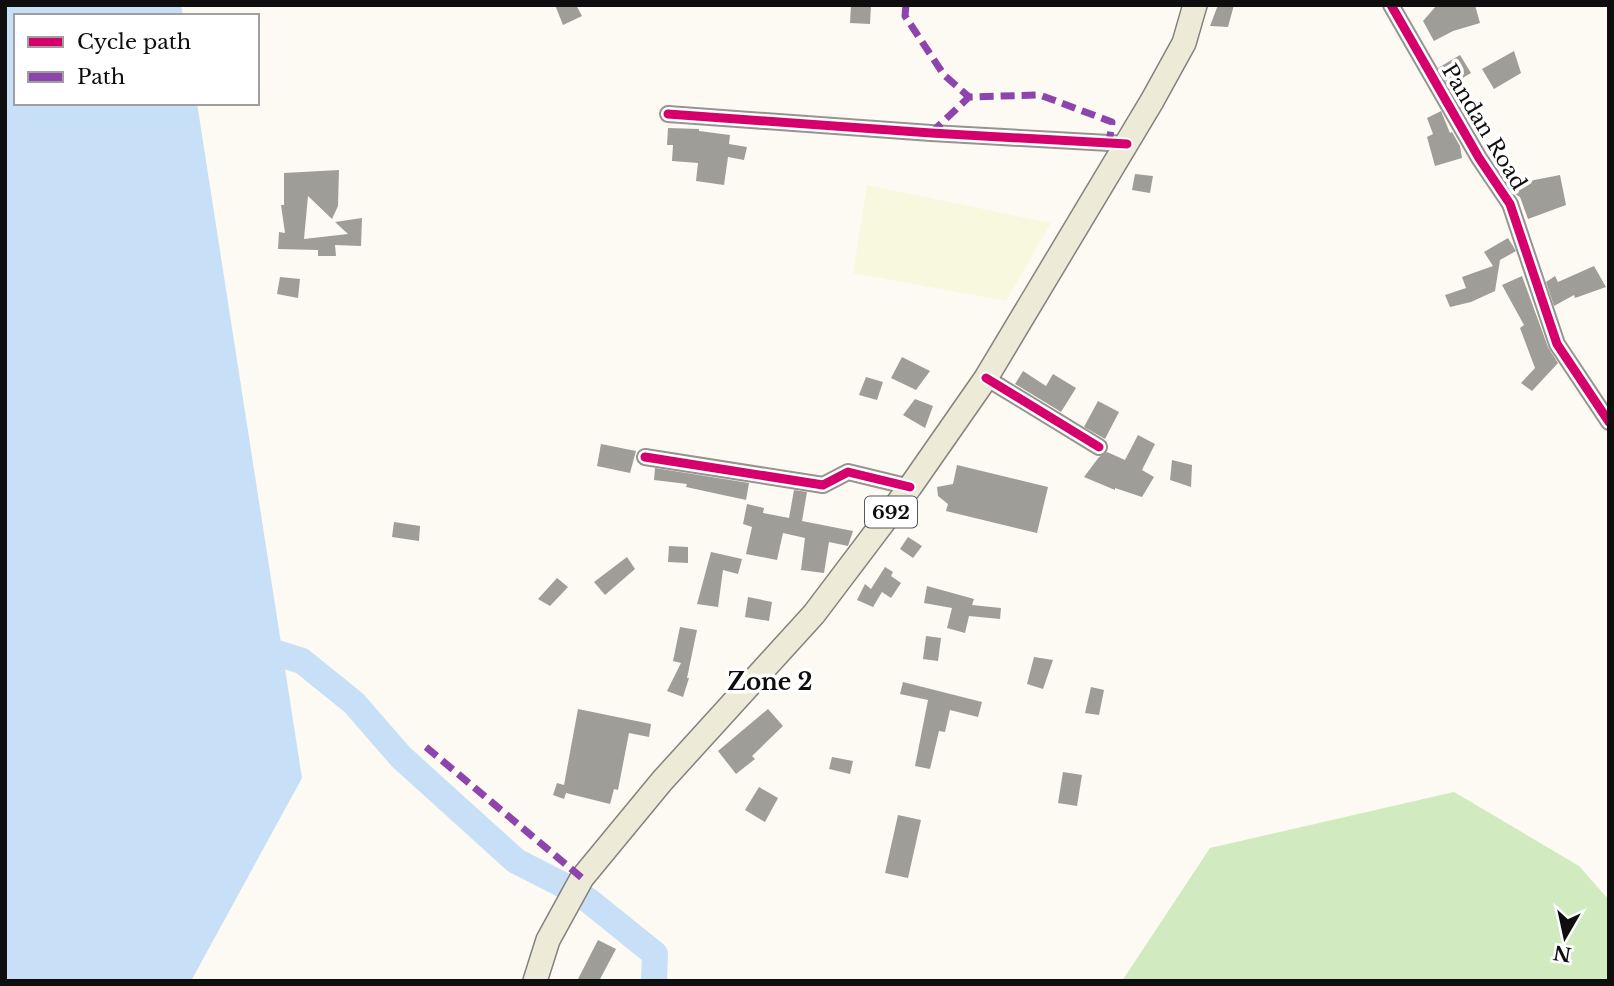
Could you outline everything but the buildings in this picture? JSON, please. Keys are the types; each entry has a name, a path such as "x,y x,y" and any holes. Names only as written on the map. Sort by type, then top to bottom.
{"main road":[{"name":"692","path":"535,981 548,940 582,878 662,781 814,614 911,487 986,378 1127,144 1184,43 1195,5"}],"street":[{"name":"Pandan Road","path":"1391,5 1479,158 1510,204 1557,344 1609,422"},
{"path":"668,114 1127,144"},
{"path":"986,378 1099,447"},
{"path":"1595,401 1609,394"},
{"path":"645,457 823,485 848,472 911,487"}],"green space":[{"path":"867,185 1051,223 1006,301 853,273"},
{"path":"1454,792 1579,866 1609,900 1609,981 1122,981 1210,848"}],"water":[{"path":"5,5 181,5 183,14 14,14 14,105 197,105 302,778 191,981 5,981"}],"waterway":[{"path":"249,644 302,661 354,703 401,757 516,861 565,886"},
{"path":"588,900 655,954 654,981"}],"marked path":[{"path":"906,5 905,16 944,75 969,97"},
{"path":"931,133 969,97 1040,95 1112,122 1109,143"},
{"path":"426,747 582,878"}],"cycle path":[{"path":"1391,5 1479,158 1510,204 1557,344 1609,422"},
{"path":"668,114 1127,144"},
{"path":"986,378 1099,447"},
{"path":"645,457 823,485 848,472 910,487"}],"district":[{"name":"Zone 2","path":"770,682"}]}
